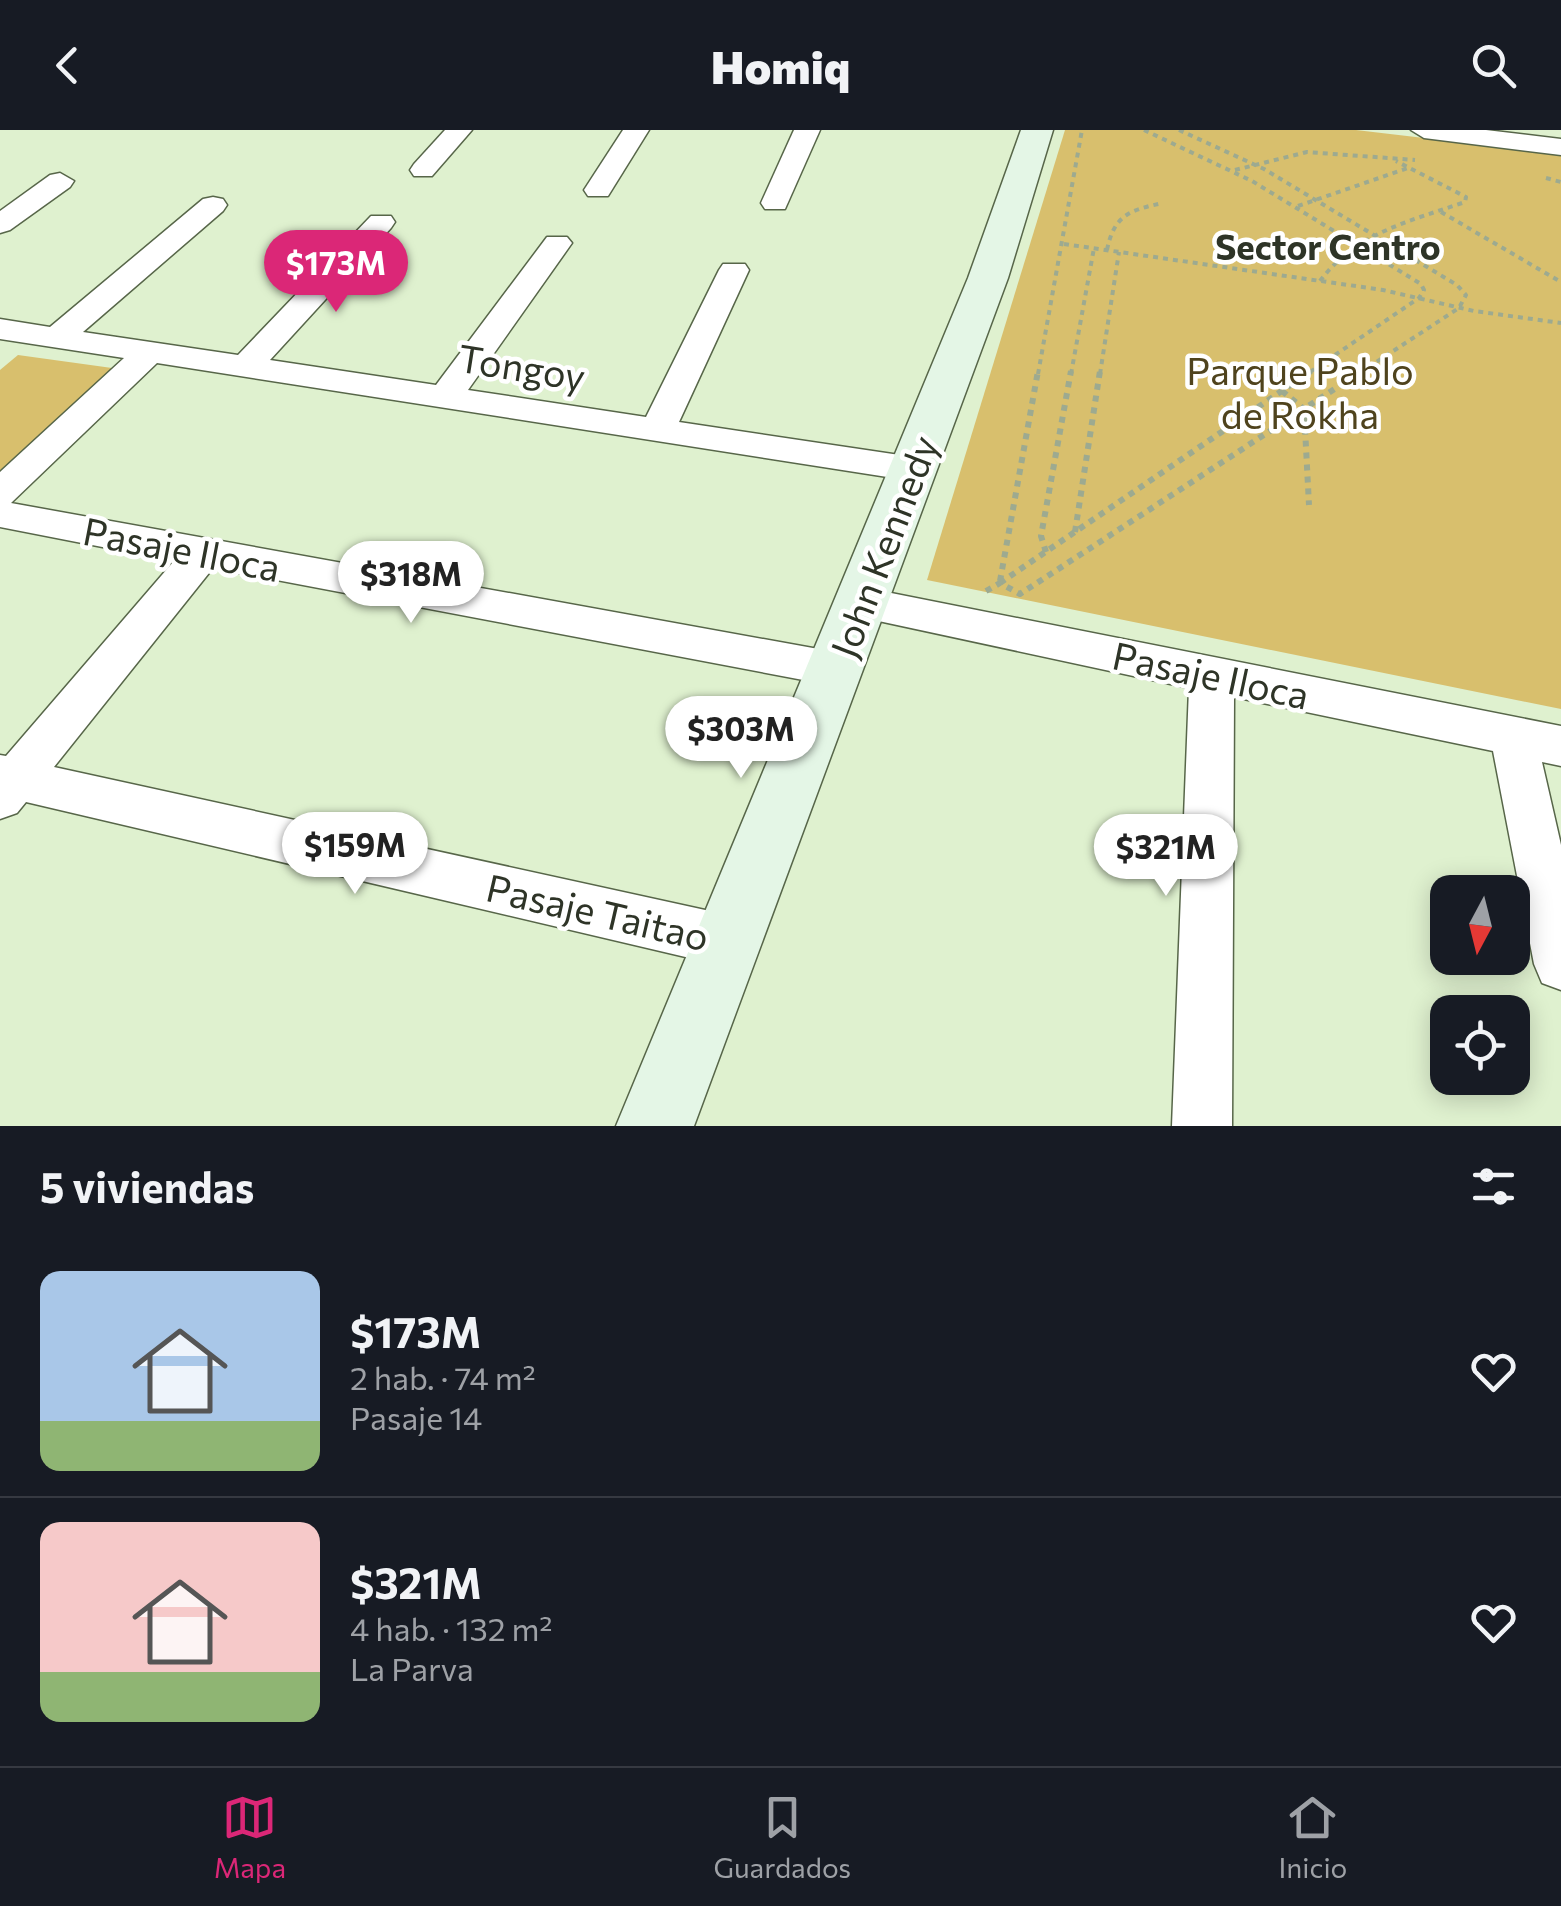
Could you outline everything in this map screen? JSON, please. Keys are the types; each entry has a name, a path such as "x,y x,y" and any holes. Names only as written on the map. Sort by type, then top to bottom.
{"street":[{"path":"449,130 458,130"},
{"path":"423,170 458,130"},
{"path":"598,190 636,130"},
{"path":"775,204 808,130"},
{"name":"John Kennedy","path":"655,1126 994,262 1038,130"},
{"path":"1424,130 1561,146"},
{"path":"0,224 60,181"},
{"path":"58,338 213,205"},
{"path":"246,366 381,222"},
{"path":"445,397 557,243"},
{"path":"658,430 734,270"},
{"name":"Tongoy","path":"7,337 58,338 913,469"},
{"path":"0,492 150,352"},
{"name":"Pasaje Iloca","path":"0,514 835,668"},
{"path":"5,784 204,552"},
{"name":"Pasaje Iloca","path":"860,603 1537,741"},
{"path":"1202,1126 1212,674"},
{"path":"1537,741 1561,964"},
{"name":"Pasaje Taitao","path":"5,784 728,940"}],"path":[{"path":"1000,583 1082,130"},
{"path":"938,619 1046,552 1419,298 1424,290 1421,284 1355,242 1234,170 1144,130"},
{"path":"1000,583 1020,594 1459,308 1466,295 1458,285 1256,165 1179,130"},
{"path":"1234,170 1307,152 1422,161"},
{"path":"1320,281 1332,262 1355,242 1465,202 1466,197 1389,158"},
{"path":"1297,207 1408,168"},
{"path":"1544,177 1561,182"},
{"path":"1108,250 1111,224 1122,213 1164,203"},
{"path":"1440,211 1561,282"},
{"path":"1064,244 1320,281 1561,323"},
{"path":"1046,552 1041,536 1094,248"},
{"path":"1075,532 1119,252"},
{"path":"1282,391 1304,408 1309,505"}],"green space":[{"name":"Parque Pablo de Rokha","path":"1065,130 1356,130 1561,154 1561,709 927,580"},
{"path":"18,355 112,368 0,477 0,370"}],"district":[{"name":"Sector Centro","path":"1328,245"}]}
